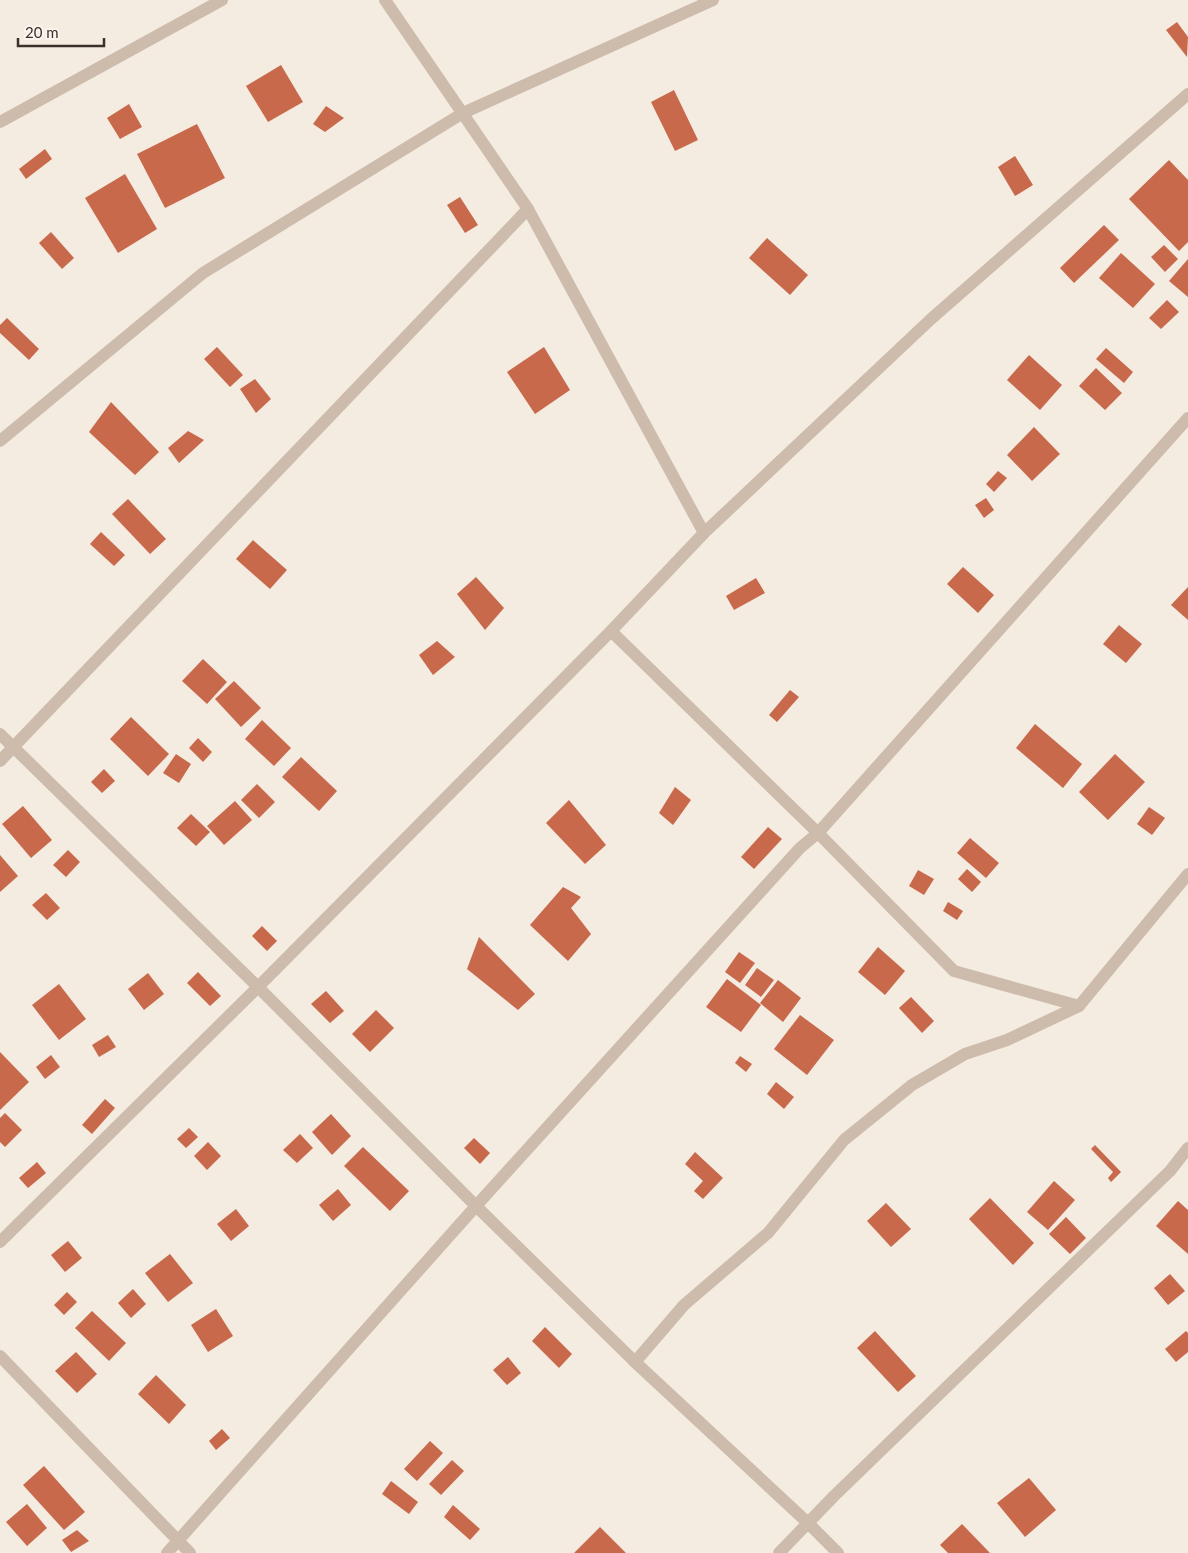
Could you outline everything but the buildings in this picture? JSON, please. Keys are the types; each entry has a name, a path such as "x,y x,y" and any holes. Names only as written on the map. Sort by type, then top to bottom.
{"street":[{"path":"0,122 222,0"},
{"path":"385,0 528,209 704,533"},
{"path":"0,441 203,273 463,114 713,0"},
{"path":"0,1242 258,987 611,631 704,533 931,319 1188,94"},
{"path":"0,761 528,209"},
{"path":"167,1553 476,1206 800,848 818,833 1188,418"},
{"path":"611,631 818,833 954,972 1079,1006"},
{"path":"0,734 258,987 476,1206 635,1362 838,1553"},
{"path":"635,1362 684,1306 768,1234 844,1140 912,1085 965,1054 1007,1040 1079,1006 1188,874"},
{"path":"779,1553 1170,1171 1188,1148"},
{"path":"0,1356 190,1553"}]}
